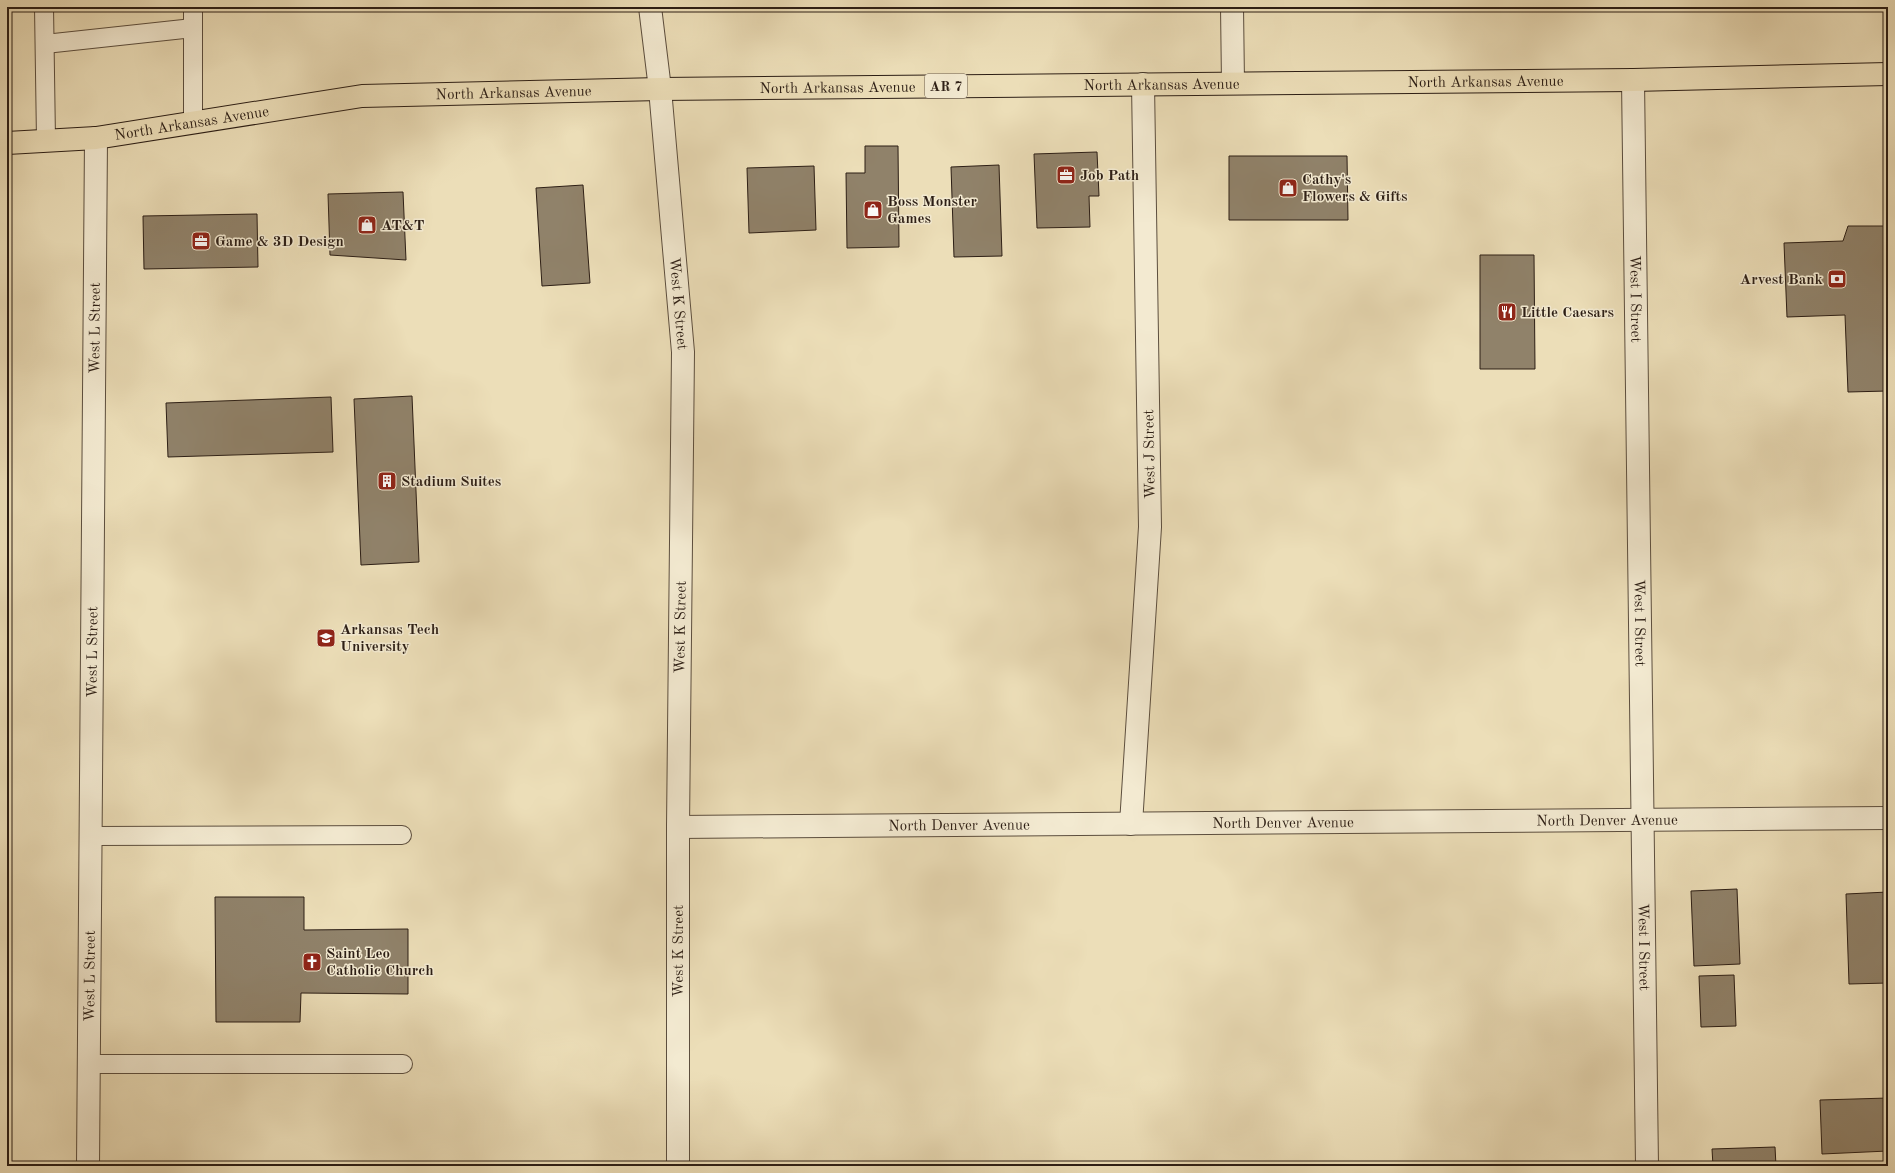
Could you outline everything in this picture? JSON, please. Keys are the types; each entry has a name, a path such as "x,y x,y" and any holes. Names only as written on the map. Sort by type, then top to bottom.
{"highway":[{"name":"North Arkansas Avenue","path":"7,143 96,138 362,96 660,90 1633,80 1888,74"}],"street":[{"name":"West K Street","path":"650,7 660,90 683,352 678,827 678,1166"},
{"path":"1232,7 1233,83"},
{"name":"West I Street","path":"1633,80 1647,1166"},
{"name":"West J Street","path":"1131,824 1150,527 1143,84"},
{"name":"West L Street","path":"88,1166 96,138"},
{"name":"North Denver Avenue","path":"678,827 1888,818"}],"lane":[{"path":"44,7 46,140"},
{"path":"193,7 193,123"},
{"path":"44,44 193,28"},
{"path":"91,836 402,835"},
{"path":"89,1064 403,1064"}],"building":[{"name":"Boss Monster Games","path":"865,146 898,146 899,247 847,248 846,173 865,173"},
{"name":"Job Path","path":"1097,152 1099,196 1089,196 1090,227 1037,228 1034,154"},
{"name":"Cathy's Flowers & Gifts","path":"1229,156 1347,156 1348,220 1229,220"},
{"path":"999,165 1002,256 954,257 951,167"},
{"path":"814,166 816,230 749,233 747,168"},
{"path":"583,185 590,283 542,286 536,188"},
{"name":"AT&T","path":"403,192 406,260 330,255 328,194"},
{"name":"Game & 3D Design","path":"257,214 258,267 144,269 143,216"},
{"name":"Arvest Bank","path":"1848,226 1888,226 1888,391 1848,392 1845,315 1787,317 1784,243 1843,241"},
{"name":"Little Caesars","path":"1480,255 1534,255 1535,369 1480,369"},
{"name":"Stadium Suites","path":"412,396 419,562 361,565 354,399"},
{"path":"331,397 333,452 168,457 166,403"},
{"path":"1737,889 1740,964 1694,966 1691,891"},
{"path":"1888,892 1888,983 1849,984 1846,894"},
{"name":"Saint Leo Catholic Church","path":"215,897 304,897 304,930 408,929 408,994 301,993 300,1022 216,1022"},
{"path":"1734,975 1736,1026 1701,1027 1699,976"},
{"path":"1888,1098 1888,1151 1822,1154 1820,1100"},
{"path":"1775,1147 1776,1166 1713,1166 1712,1149"}],"place":[{"name":"Job Path","path":"1066,175"},
{"name":"Cathy's Flowers & Gifts","path":"1288,188"},
{"name":"Boss Monster Games","path":"873,210"},
{"name":"AT&T","path":"367,225"},
{"name":"Game & 3D Design","path":"201,241"},
{"name":"Arvest Bank","path":"1837,279"},
{"name":"Little Caesars","path":"1507,312"},
{"name":"Stadium Suites","path":"387,481"},
{"name":"Arkansas Tech University","path":"326,638"},
{"name":"Saint Leo Catholic Church","path":"312,962"}]}
